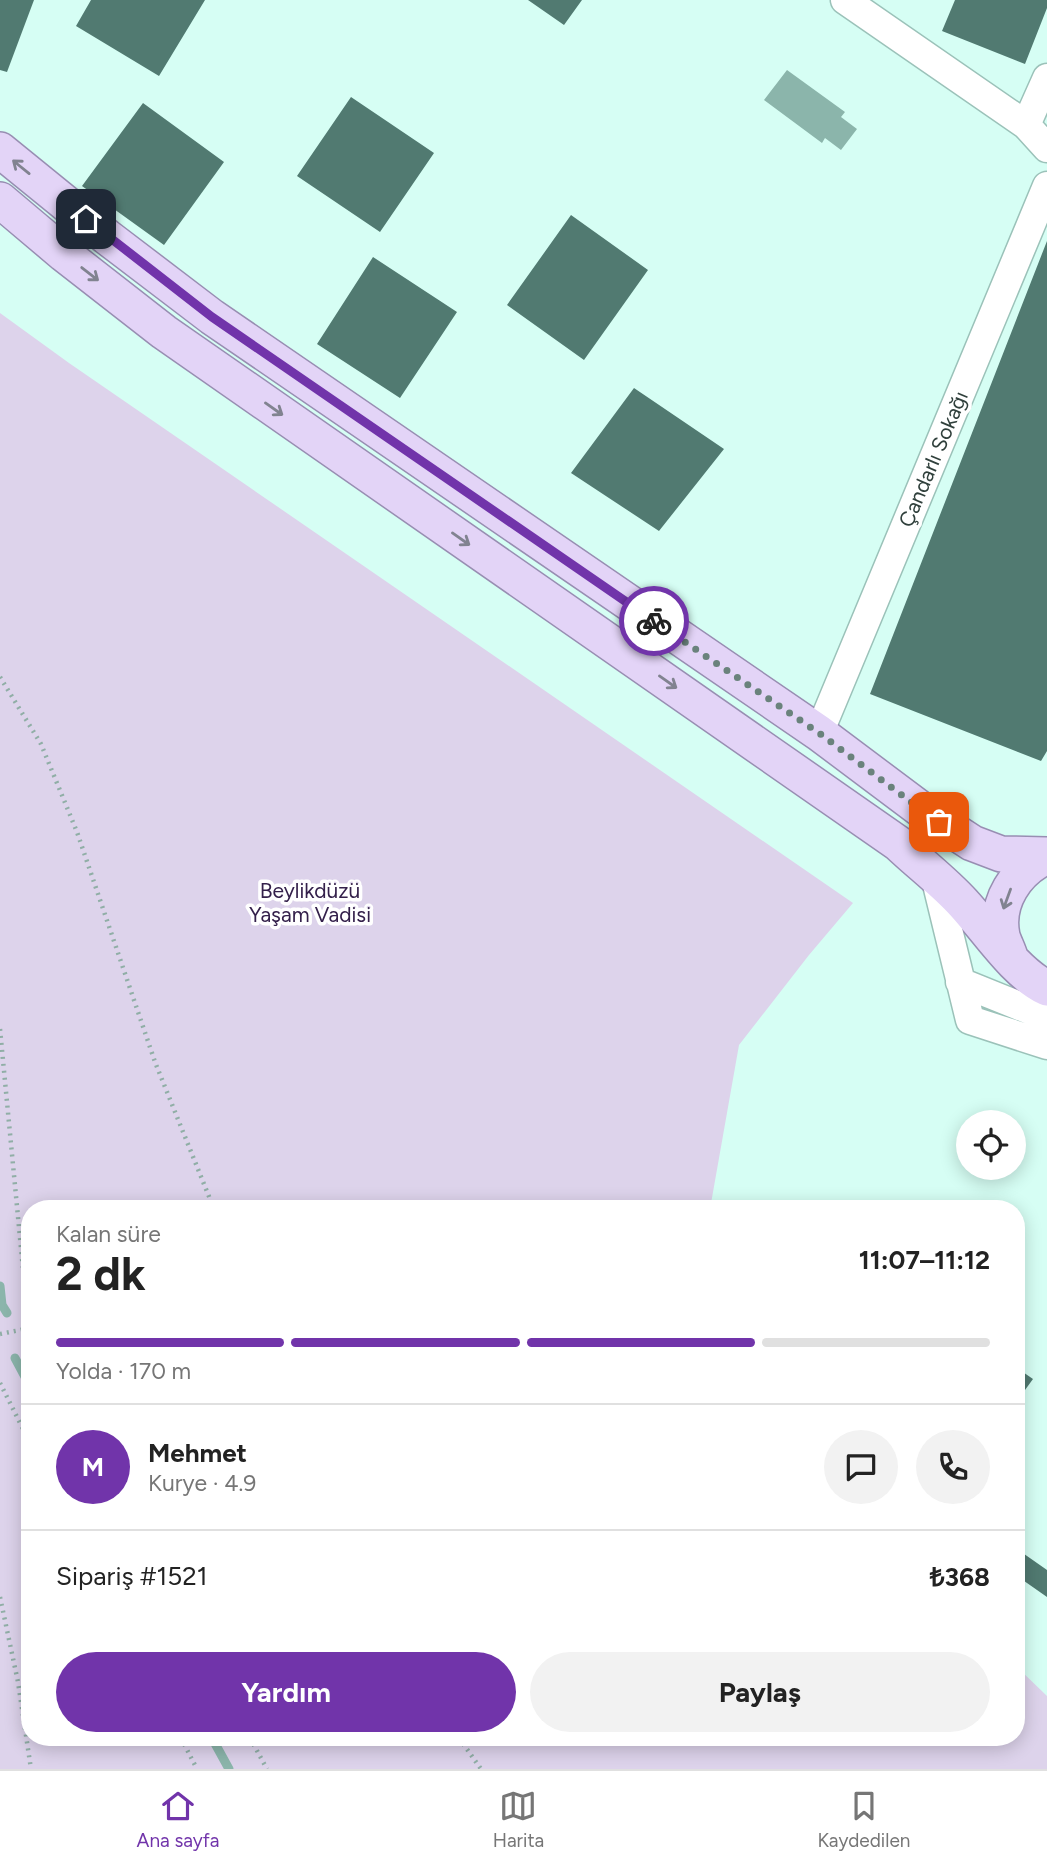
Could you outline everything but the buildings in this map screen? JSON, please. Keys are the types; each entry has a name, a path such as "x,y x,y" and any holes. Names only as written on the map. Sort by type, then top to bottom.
{"main road":[{"path":"0,150 107,237 212,317 819,733 923,811 972,843 1001,854 1047,856"},
{"path":"0,200 164,332 899,844 961,901 1022,972 1047,988"},
{"path":"1010,957 1002,936 1004,901 1018,877 1047,856"}],"street":[{"path":"845,0 1026,125 1047,148"},
{"path":"1026,125 1047,78"},
{"name":"Çandarlı Sokağı","path":"819,733 1047,186"},
{"path":"935,877 970,1020 1047,1045"},
{"path":"960,982 1047,1017"}],"path":[{"path":"0,677 41,744 77,832 155,1062 210,1200"},
{"path":"0,1029 21,1248"},
{"path":"0,1334 21,1330"},
{"path":"0,1383 21,1425"},
{"path":"0,1597 21,1702"},
{"path":"28,1746 31,1769"},
{"path":"185,1746 197,1769"},
{"path":"254,1746 267,1769"},
{"path":"464,1746 481,1769"}],"green space":[{"name":"Beylikdüzü Yaşam Vadisi","path":"0,313 853,903 739,1045 712,1200 21,1200 21,1746 1025,1746 1025,1675 1047,1696 1047,1769 0,1769"}],"shaded area":[{"path":"787,70 845,112 841,117 857,129 841,150 825,138 822,143 764,100"}],"waterway":[{"path":"0,1286 2,1305 7,1313"},
{"path":"15,1358 21,1369"},
{"path":"216,1746 229,1769"}],"way so far":[{"path":"654,621 819,733 939,822"}],"route":[{"path":"86,219 212,317 654,621"}]}
